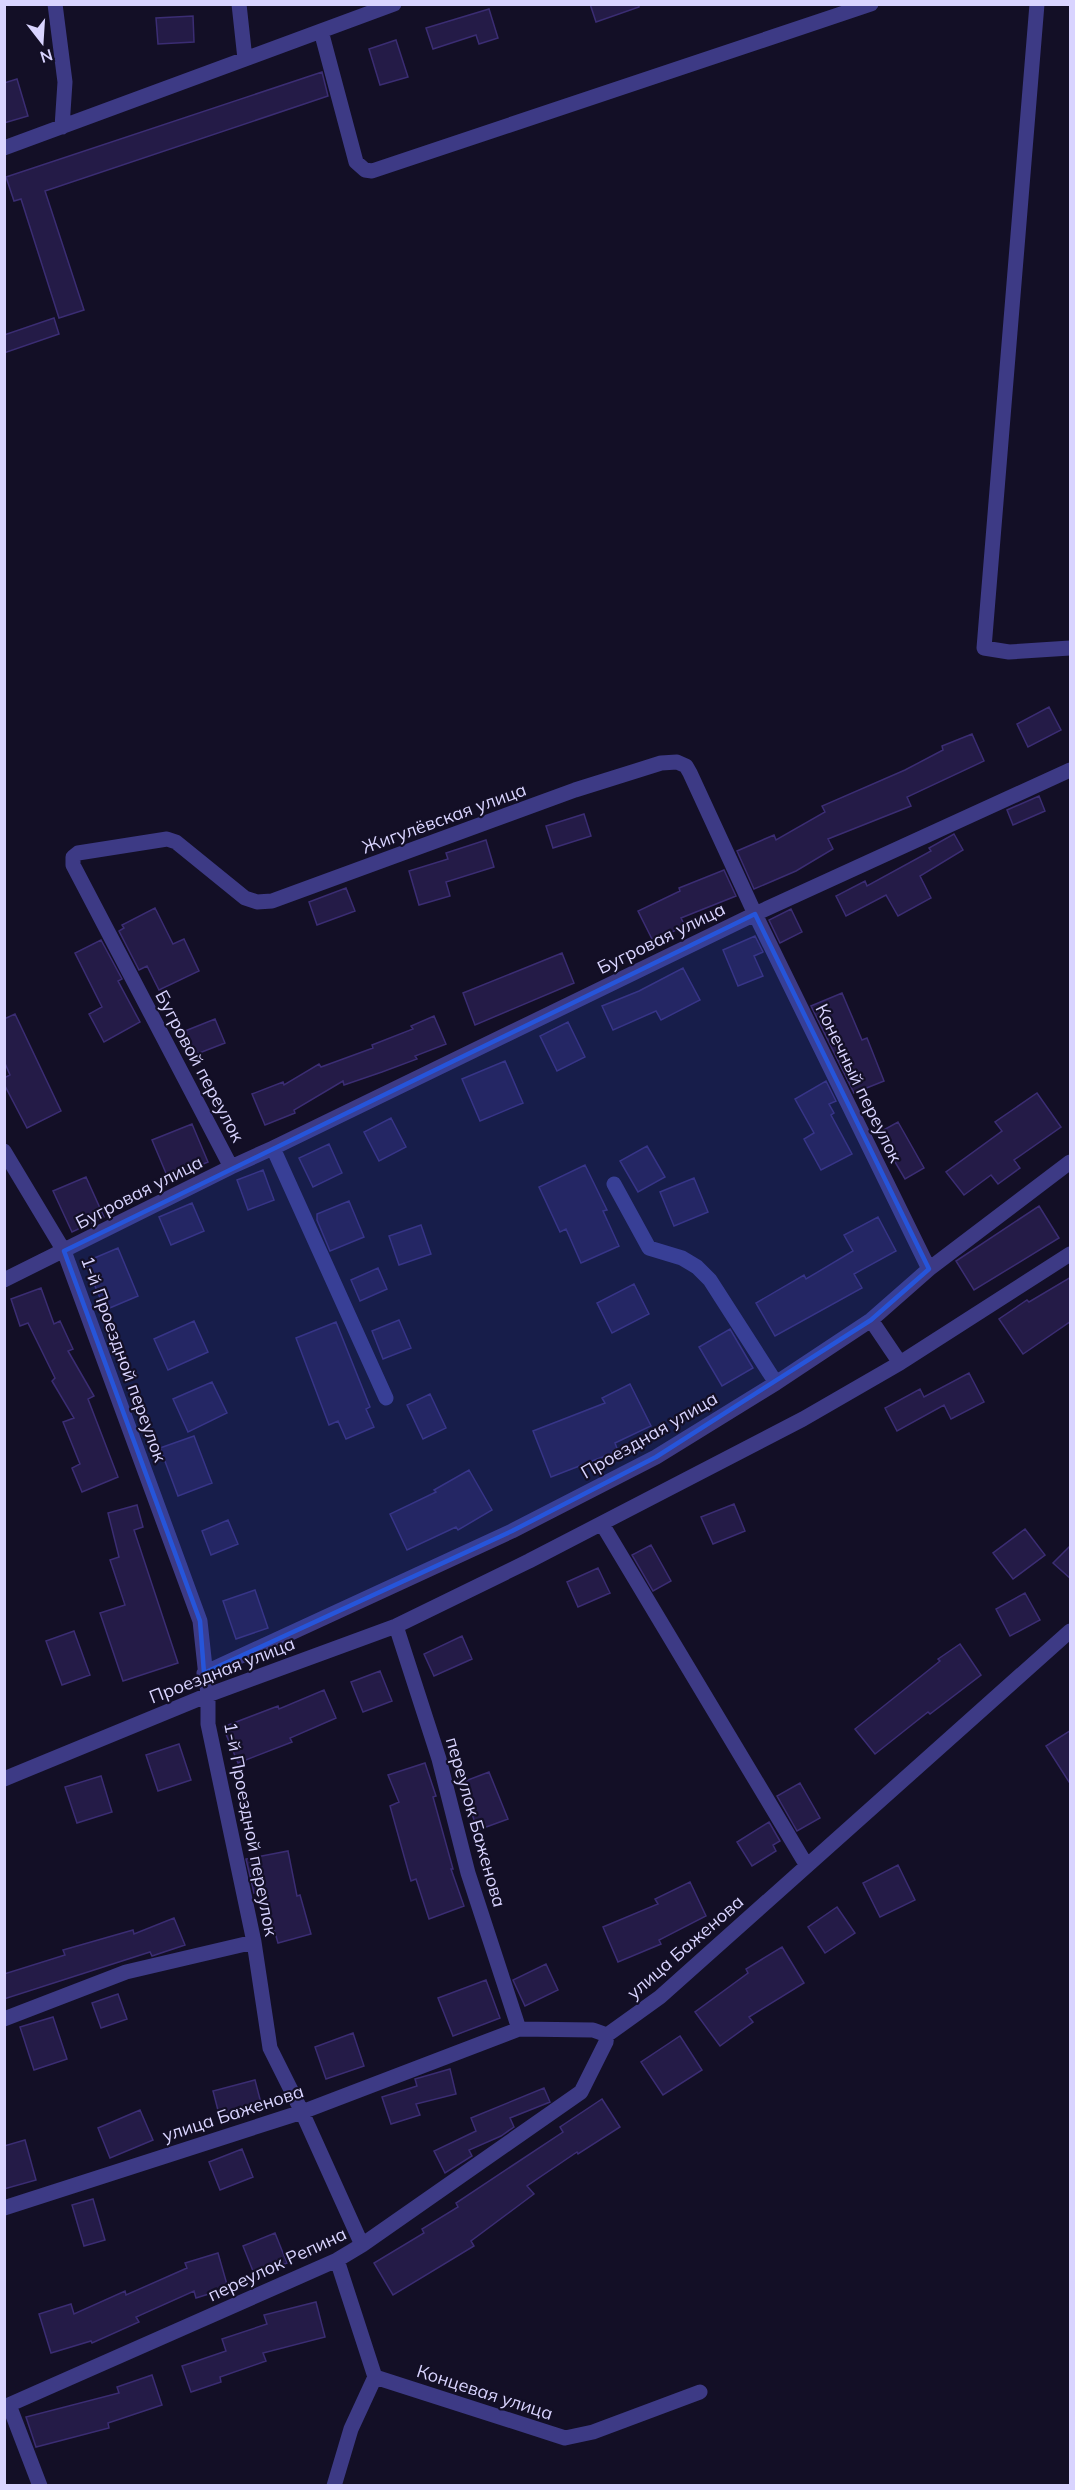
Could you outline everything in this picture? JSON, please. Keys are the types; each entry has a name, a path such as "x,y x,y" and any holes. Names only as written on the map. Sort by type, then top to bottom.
{"street":[{"path":"55,4 65,82 62,127"},
{"path":"239,4 245,59"},
{"path":"4,148 394,4"},
{"path":"321,31 356,162 365,170 372,171 871,4"},
{"path":"1037,4 984,648 1010,652 1071,648"},
{"name":"Жигулёвская улица","path":"73,857 83,851 167,839 176,842 245,898 257,902 272,902 575,790 669,761 686,766 690,773 755,914"},
{"name":"Бугровая улица","path":"273,1148 755,914 1071,770"},
{"name":"Бугровой переулок","path":"73,857 73,865 231,1167 273,1148"},
{"name":"Конечный переулок","path":"755,914 929,1269"},
{"path":"273,1148 386,1398"},
{"name":"1-й Проездной переулок","path":"4,1151 64,1251 200,1621 208,1695 208,1724 254,1942 270,2048 302,2112 362,2245"},
{"name":"Проездная улица","path":"204,1673 512,1531 656,1457 776,1383 871,1320 929,1269 1071,1162"},
{"name":"Бугровая улица","path":"4,1280 231,1167"},
{"path":"614,1184 649,1248 682,1257 710,1280 776,1383"},
{"name":"Проездная улица","path":"4,1779 208,1695 396,1626 602,1524 803,1419 900,1363 1071,1254"},
{"path":"871,1320 900,1363"},
{"path":"602,1524 807,1866"},
{"name":"переулок Баженова","path":"396,1626 440,1759 468,1873 519,2029"},
{"name":"улица Баженова","path":"4,2208 302,2112 519,2029 592,2030 607,2035 660,1997 1071,1631"},
{"path":"4,2019 126,1972 254,1942"},
{"name":"переулок Репина","path":"7,2406 337,2260 362,2245 581,2092 606,2042 607,2035"},
{"path":"334,2486 351,2428 375,2377 337,2260"},
{"name":"Концевая улица","path":"375,2377 566,2438 593,2432 700,2392"},
{"path":"7,2406 40,2486"}],"highlighted area":[{"path":"755,914 929,1269 871,1320 656,1457 512,1531 204,1673 200,1621 64,1251"}],"building":[{"path":"590,4 639,4 639,7 596,22"},
{"path":"489,9 498,38 479,44 476,35 433,49 426,28"},
{"path":"193,16 194,42 158,44 156,18"},
{"path":"396,40 408,77 380,85 369,49"},
{"path":"322,72 328,96 45,191 84,310 59,318 21,199 14,201 6,177"},
{"path":"17,79 28,116 4,123 4,83"},
{"path":"54,318 59,334 4,353 4,335"},
{"path":"1049,707 1061,730 1028,747 1017,724"},
{"path":"972,734 984,761 907,797 911,806 828,839 833,849 796,871 754,889 737,851 774,835 776,840 825,812 822,806 905,770 943,750 942,746"},
{"path":"1039,796 1045,811 1013,825 1007,810"},
{"path":"584,814 591,836 553,848 546,826"},
{"path":"954,834 963,850 920,876 931,898 898,916 886,895 846,916 836,896 865,881 867,886 931,851 929,848"},
{"path":"486,840 494,867 446,882 450,896 419,905 409,871 448,859 446,853"},
{"path":"724,870 736,896 681,918 685,926 653,941 638,911 680,891 679,888"},
{"path":"346,888 355,911 317,925 309,902"},
{"path":"155,908 173,944 184,939 199,971 159,990 147,966 139,970 119,931 124,928 122,925"},
{"path":"791,909 802,932 780,943 769,920"},
{"path":"755,936 763,952 754,956 763,976 738,986 723,950"},
{"path":"101,940 122,979 118,981 140,1022 104,1042 89,1014 102,1007 75,953"},
{"path":"562,953 574,983 475,1025 463,993"},
{"path":"683,968 700,1000 661,1020 656,1011 613,1030 602,1006 639,991"},
{"path":"842,993 862,1040 867,1038 884,1081 854,1093 811,1006"},
{"path":"15,1014 61,1111 27,1128 4,1084 4,1078 10,1075 4,1061 4,1019"},
{"path":"434,1016 446,1044 415,1056 417,1059 382,1072 344,1085 343,1081 294,1110 295,1113 265,1125 252,1094 283,1082 284,1085 319,1064 321,1067 373,1048 372,1045 413,1029 411,1026"},
{"path":"215,1019 225,1043 189,1057 180,1033"},
{"path":"568,1022 585,1057 557,1071 540,1036"},
{"path":"505,1061 523,1103 480,1121 462,1079"},
{"path":"826,1081 836,1101 829,1104 834,1113 831,1115 852,1154 821,1170 804,1139 814,1133 795,1099"},
{"path":"1037,1093 1061,1127 1014,1160 1020,1168 998,1184 991,1175 964,1195 946,1172 1002,1131 995,1122"},
{"path":"391,1118 406,1147 379,1161 364,1132"},
{"path":"898,1122 924,1168 905,1179 878,1133"},
{"path":"192,1124 208,1162 168,1178 152,1140"},
{"path":"329,1144 342,1173 313,1187 299,1158"},
{"path":"647,1146 665,1177 638,1192 620,1161"},
{"path":"585,1165 607,1210 603,1211 619,1246 581,1263 566,1229 560,1232 539,1187"},
{"path":"263,1170 274,1200 248,1210 237,1180"},
{"path":"86,1177 104,1217 72,1232 53,1191"},
{"path":"694,1178 708,1212 674,1226 660,1192"},
{"path":"349,1201 364,1237 330,1251 317,1220 317,1214"},
{"path":"192,1203 204,1231 171,1245 159,1217"},
{"path":"1039,1206 1059,1238 974,1290 956,1261"},
{"path":"878,1217 896,1251 854,1274 862,1288 775,1336 756,1303 804,1275 806,1279 853,1251 844,1235"},
{"path":"421,1225 431,1254 399,1265 389,1236"},
{"path":"118,1248 138,1296 105,1310 85,1262"},
{"path":"378,1268 387,1289 360,1301 351,1280"},
{"path":"1071,1277 1071,1321 1023,1354 999,1319 1027,1300 1029,1302"},
{"path":"634,1284 649,1314 612,1333 597,1303"},
{"path":"41,1288 54,1324 60,1321 73,1349 68,1351 94,1396 88,1399 118,1477 82,1492 72,1468 80,1464 63,1422 74,1418 52,1381 55,1378 28,1323 20,1326 11,1299"},
{"path":"399,1320 411,1348 383,1359 372,1331"},
{"path":"194,1321 208,1352 168,1370 154,1339"},
{"path":"336,1322 370,1407 366,1409 374,1427 346,1439 338,1421 329,1425 296,1338"},
{"path":"730,1329 753,1368 722,1386 699,1347"},
{"path":"969,1373 984,1402 951,1419 944,1405 897,1431 885,1408 920,1389 924,1397"},
{"path":"212,1382 227,1413 188,1432 173,1399"},
{"path":"630,1384 651,1426 615,1443 618,1451 551,1477 533,1431 605,1403 602,1398"},
{"path":"430,1394 446,1428 423,1439 407,1405"},
{"path":"194,1436 212,1483 178,1496 160,1448"},
{"path":"469,1470 492,1510 458,1530 456,1527 407,1550 390,1514 436,1492 434,1490"},
{"path":"734,1504 745,1531 713,1544 701,1517"},
{"path":"137,1505 143,1527 134,1530 178,1663 123,1681 100,1613 125,1605 110,1560 119,1557 108,1513"},
{"path":"228,1520 238,1544 211,1555 202,1531"},
{"path":"1025,1529 1045,1555 1013,1579 993,1553"},
{"path":"651,1545 671,1581 653,1591 632,1555"},
{"path":"1071,1545 1071,1579 1053,1563"},
{"path":"598,1568 610,1593 578,1607 567,1582"},
{"path":"255,1590 268,1628 236,1639 223,1601"},
{"path":"1025,1593 1040,1620 1010,1636 996,1609"},
{"path":"74,1631 90,1675 62,1685 46,1641"},
{"path":"462,1636 472,1659 434,1676 424,1654"},
{"path":"960,1644 981,1675 930,1714 928,1712 875,1754 855,1729 940,1661 938,1659"},
{"path":"380,1671 392,1701 363,1712 351,1682"},
{"path":"324,1690 336,1718 290,1738 292,1742 238,1763 223,1727 278,1706 279,1709"},
{"path":"1071,1730 1071,1785 1046,1746"},
{"path":"179,1744 191,1780 158,1791 146,1755"},
{"path":"425,1763 436,1796 433,1797 453,1869 451,1869 464,1906 429,1919 416,1879 411,1881 390,1806 399,1802 388,1775"},
{"path":"489,1772 508,1819 478,1830 460,1783"},
{"path":"101,1776 112,1812 77,1823 65,1787"},
{"path":"800,1783 820,1818 797,1831 777,1796"},
{"path":"769,1822 780,1841 773,1845 776,1851 752,1866 737,1842"},
{"path":"288,1851 297,1896 300,1895 311,1934 278,1943 263,1891 254,1893 246,1859"},
{"path":"898,1865 915,1900 880,1917 863,1883"},
{"path":"690,1882 706,1916 659,1940 661,1944 618,1962 603,1927 658,1904 655,1899"},
{"path":"837,1907 855,1933 825,1953 808,1927"},
{"path":"174,1918 185,1945 152,1956 150,1952 4,1999 4,1974 65,1955 63,1950 133,1930 134,1934"},
{"path":"782,1947 804,1983 749,2017 753,2022 720,2046 695,2012 748,1973 746,1969"},
{"path":"546,1964 558,1990 525,2006 513,1980"},
{"path":"486,1980 500,2018 453,2036 438,1998"},
{"path":"118,1994 127,2019 101,2028 92,2003"},
{"path":"53,2017 67,2059 34,2070 20,2027"},
{"path":"353,2033 364,2066 326,2079 315,2047"},
{"path":"680,2036 702,2070 663,2095 641,2062"},
{"path":"450,2069 456,2094 416,2104 420,2115 391,2124 382,2097 417,2086 415,2079"},
{"path":"255,2080 262,2107 220,2118 213,2091"},
{"path":"544,2088 550,2102 510,2118 514,2127 501,2136 469,2150 472,2156 445,2173 434,2151 476,2131 471,2118"},
{"path":"602,2099 620,2127 578,2154 577,2152 527,2186 534,2194 471,2241 474,2246 393,2295 374,2263 424,2233 422,2229 458,2207 456,2203 563,2132 560,2127"},
{"path":"140,2110 153,2140 110,2158 98,2128"},
{"path":"25,2140 36,2180 4,2189 4,2146"},
{"path":"242,2149 253,2177 220,2190 209,2162"},
{"path":"93,2199 105,2240 84,2246 72,2205"},
{"path":"275,2233 287,2263 255,2276 243,2246"},
{"path":"218,2253 228,2288 196,2298 194,2291 136,2317 139,2322 92,2343 91,2341 51,2353 39,2314 71,2304 74,2314 125,2291 126,2295 187,2268 185,2263"},
{"path":"316,2302 325,2337 263,2353 266,2361 220,2377 221,2382 191,2392 182,2366 226,2351 222,2339 267,2324 264,2315"},
{"path":"152,2375 162,2405 108,2423 109,2428 36,2447 26,2417 119,2393 117,2387"}]}
